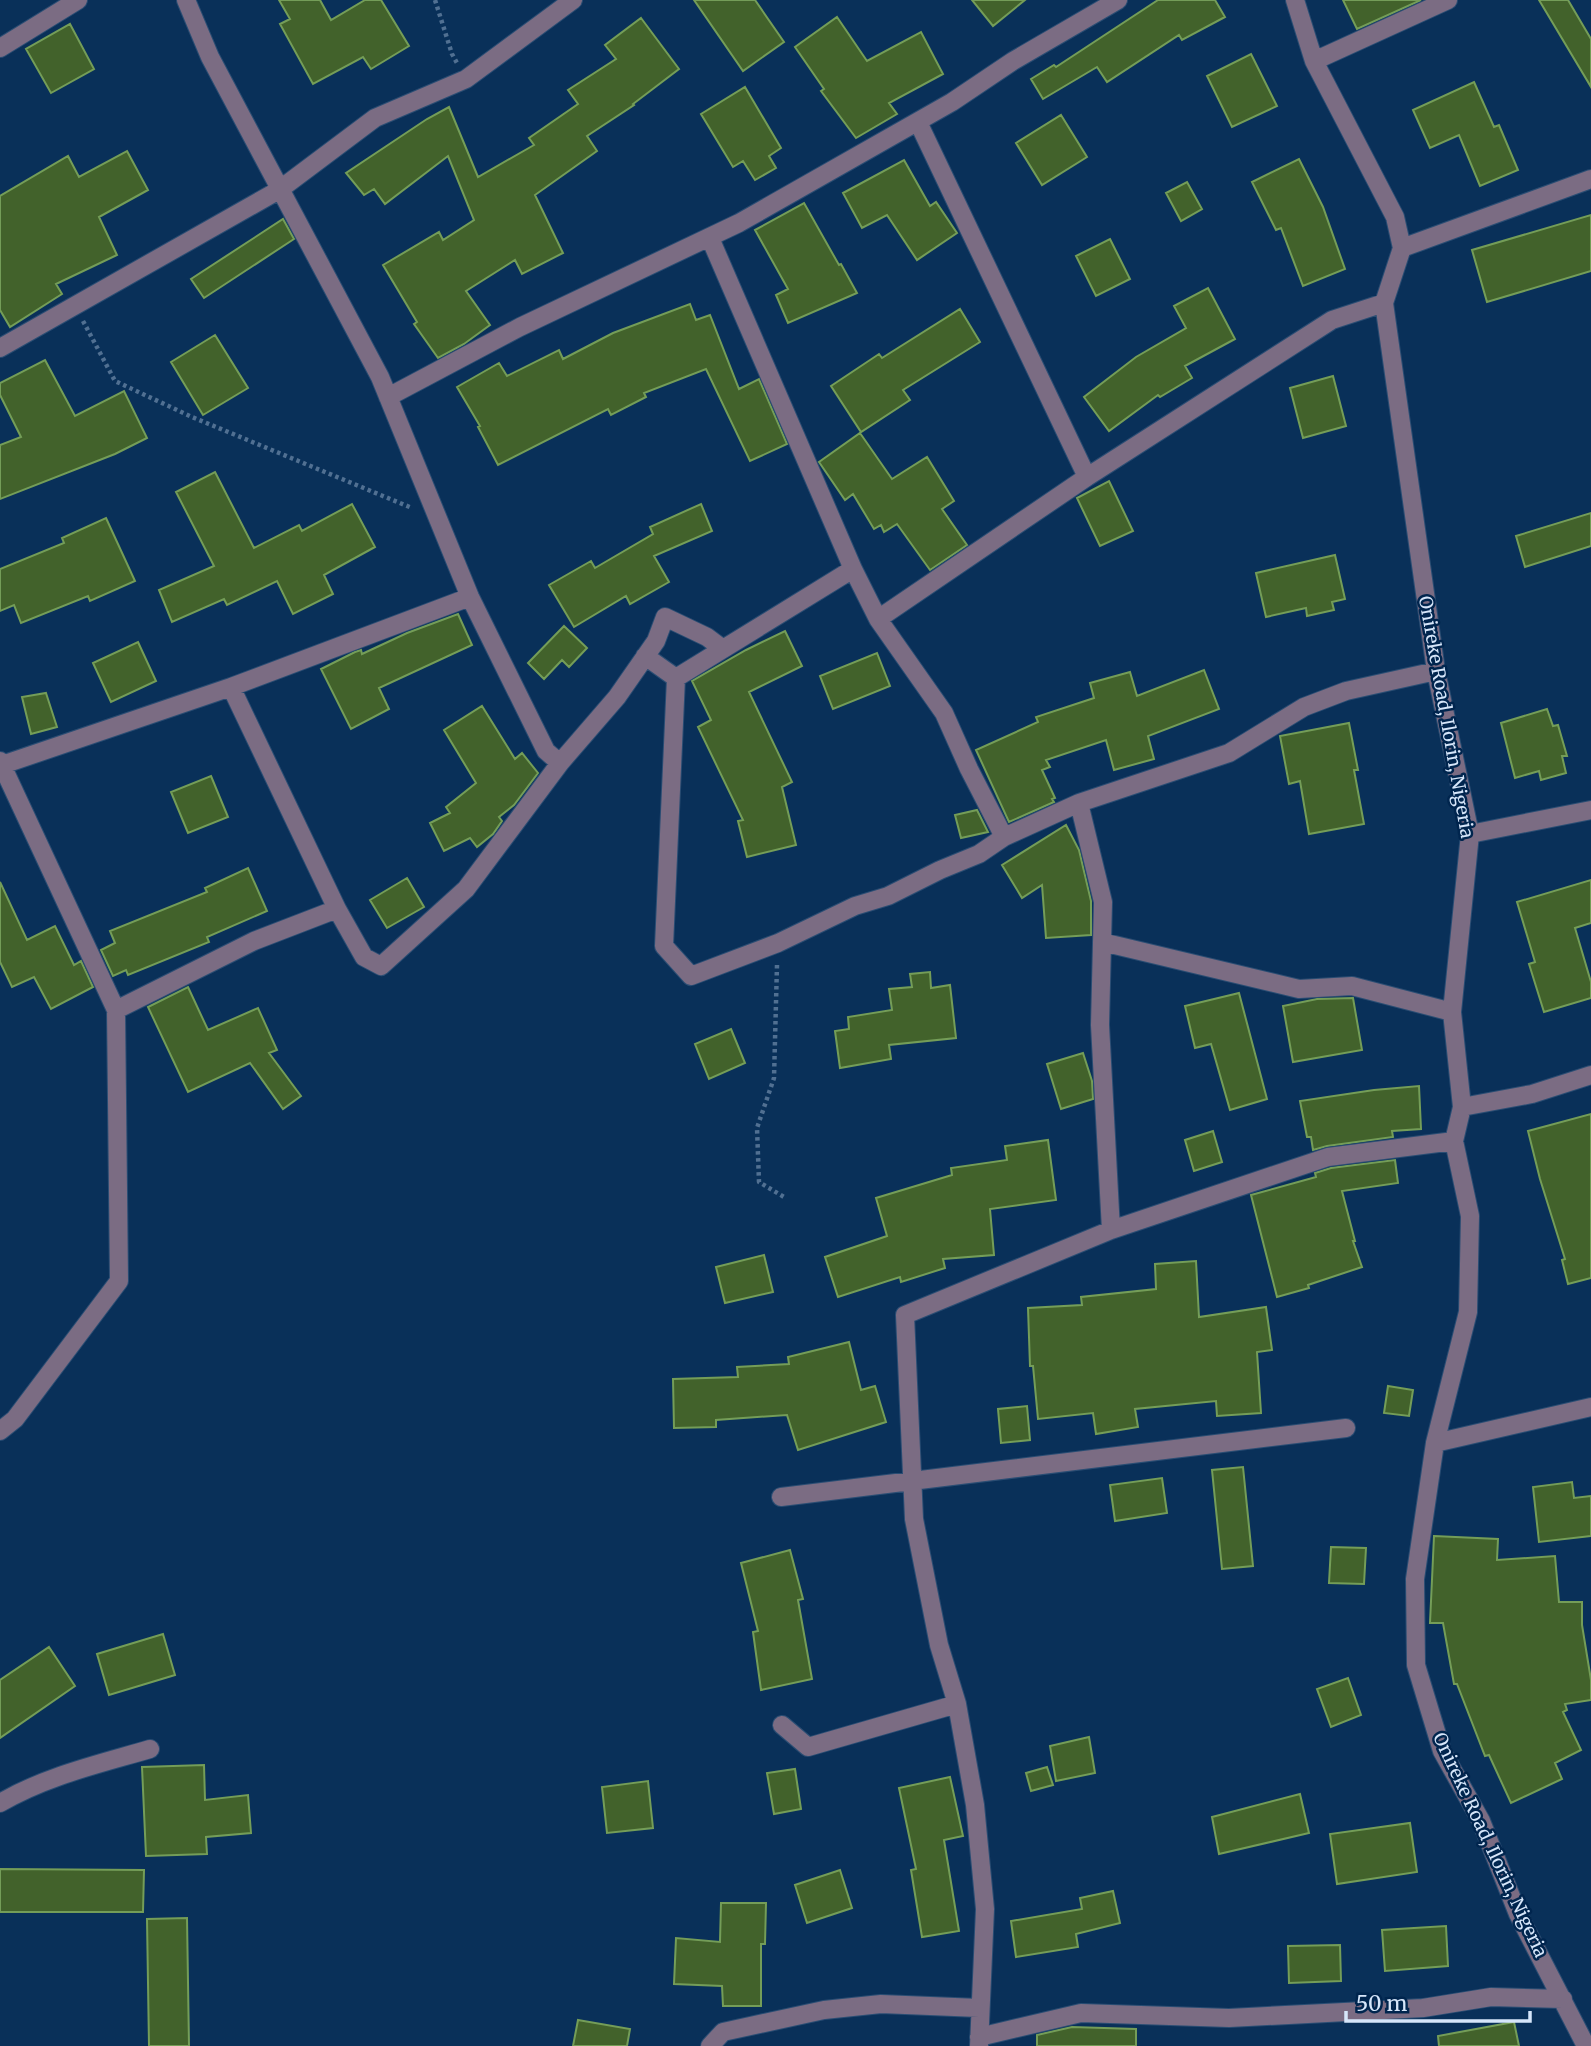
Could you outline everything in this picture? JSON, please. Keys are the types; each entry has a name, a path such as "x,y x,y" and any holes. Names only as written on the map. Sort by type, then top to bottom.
{"street":[{"path":"0,48 78,0"},
{"path":"186,0 210,57 380,377 470,597 546,751 560,764"},
{"path":"0,348 279,190 375,118 466,79 573,0"},
{"path":"388,397 520,327 647,265 710,238 918,122 1013,61 1118,0"},
{"path":"1295,0 1314,61 1395,217 1402,248 1591,179"},
{"path":"1314,61 1448,0"},
{"path":"918,122 1087,477"},
{"path":"710,238 853,569 878,619 944,713 1004,837"},
{"name":"Onireke Road, Ilorin, Nigeria","path":"1402,248 1384,303 1436,671 1470,834 1452,1012 1462,1107 1454,1141 1470,1216 1468,1312 1435,1443 1415,1579 1416,1665 1442,1751 1481,1821 1518,1914 1563,1998 1586,2034"},
{"path":"878,619 1087,477 1332,320 1384,303"},
{"path":"676,678 853,569"},
{"path":"0,1431 15,1419 118,1281 116,1010 1,763 231,687 470,597"},
{"path":"231,687 337,909 364,957 381,966 466,889 560,764 617,697 656,641 666,617 707,637 723,649"},
{"path":"645,656 676,678"},
{"path":"676,678 664,946 691,976 778,943 855,906 888,896 979,854 1004,837 1079,803 1230,753 1304,707 1346,691 1436,671"},
{"path":"1079,803 1103,902 1100,1025 1111,1230"},
{"path":"1470,834 1591,810"},
{"path":"116,1010 254,941 337,909"},
{"path":"1102,942 1299,989 1352,986 1452,1012"},
{"path":"1462,1107 1532,1094 1591,1075"},
{"path":"1454,1141 1328,1157 1111,1230 905,1315 914,1519 939,1645 957,1704 975,1805 985,1909 979,2041 1082,2013 1229,2018 1423,2008 1491,1997 1563,1998"},
{"path":"1435,1443 1591,1407"},
{"path":"781,1497 1346,1428"},
{"path":"782,1725 808,1747 957,1704"},
{"path":"0,1803 26,1789 78,1770 150,1749"},
{"path":"710,2046 723,2032 824,2010 881,2004 979,2008"}],"path":[{"path":"435,0 452,54 466,79"},
{"path":"75,307 115,381 192,417 438,519"},
{"path":"778,943 774,1078 757,1128 760,1182 784,1197"}],"building":[{"path":"279,0 320,0 331,20 365,0 381,0 409,46 371,69 363,57 313,84 280,24 290,19"},
{"path":"694,0 755,0 784,42 743,71"},
{"path":"972,0 1025,0 993,26"},
{"path":"1158,0 1215,0 1225,17 1182,40 1179,35 1107,82 1097,67 1043,99 1031,79 1054,65 1056,67"},
{"path":"1343,0 1421,0 1357,29"},
{"path":"1539,0 1568,0 1591,39 1591,87"},
{"path":"837,17 867,61 921,32 943,74 889,103 897,114 856,138 821,91 824,89 795,47"},
{"path":"641,18 679,69 634,105 587,136 597,151 535,195 563,253 522,274 515,260 466,291 490,325 464,344 438,358 414,324 417,322 383,265 439,232 443,240 474,220 448,156 385,204 374,189 364,195 346,173 449,107 478,177 534,145 529,138 578,104 568,90 616,59 605,45"},
{"path":"70,24 94,69 51,93 26,49"},
{"path":"1251,54 1277,106 1232,127 1207,76"},
{"path":"1474,82 1494,127 1499,125 1518,170 1480,186 1459,135 1430,148 1413,110"},
{"path":"745,87 781,148 769,156 776,168 755,180 743,161 733,167 701,114"},
{"path":"1061,115 1087,157 1042,185 1016,143"},
{"path":"127,151 148,190 99,217 117,255 56,284 62,294 10,327 0,310 0,196 68,156 79,177"},
{"path":"1299,159 1323,207 1345,269 1303,286 1281,228 1276,230 1252,182"},
{"path":"904,160 930,206 936,202 957,233 917,260 887,215 862,228 843,193"},
{"path":"1187,182 1202,209 1181,221 1166,193"},
{"path":"804,203 857,293 788,323 776,295 788,289 755,230"},
{"path":"1591,215 1591,271 1487,302 1472,250"},
{"path":"283,219 294,239 204,298 191,279"},
{"path":"1110,239 1130,279 1096,296 1076,256"},
{"path":"1208,288 1235,339 1185,366 1192,378 1160,397 1158,395 1109,431 1084,397 1136,357 1186,328 1174,306"},
{"path":"690,304 696,320 710,315 739,389 759,379 787,444 750,461 706,369 644,393 646,397 611,415 608,409 498,465 478,427 480,426 457,387 499,363 507,376 559,350 563,359 613,333"},
{"path":"960,309 980,342 903,390 910,400 861,432 831,386 879,354 882,358"},
{"path":"215,335 248,388 203,415 171,362"},
{"path":"45,360 75,416 124,391 147,438 115,454 0,499 0,445 21,437 0,395 0,383"},
{"path":"1333,376 1346,426 1303,438 1290,388"},
{"path":"860,433 892,479 927,457 954,501 942,509 967,545 930,570 897,524 884,532 881,525 874,529 853,494 845,500 819,462"},
{"path":"215,472 254,548 299,525 302,531 352,504 375,547 324,575 333,594 293,614 277,581 227,605 224,599 172,622 159,590 214,566 176,492"},
{"path":"1109,481 1133,531 1100,546 1077,498"},
{"path":"701,504 712,531 654,556 669,582 630,604 626,596 574,627 549,585 591,561 595,568 653,534 650,527"},
{"path":"1591,513 1591,546 1525,567 1516,536"},
{"path":"106,518 135,581 90,601 88,596 21,623 14,605 0,611 0,569 64,543 62,538"},
{"path":"1335,555 1345,599 1332,602 1334,610 1307,616 1306,608 1266,617 1256,573"},
{"path":"458,614 472,645 379,688 389,709 351,729 321,669 355,652 361,650 362,654"},
{"path":"564,626 587,648 569,667 562,660 544,679 528,663"},
{"path":"785,631 802,666 749,692 792,782 782,787 796,845 747,857 738,821 743,820 698,727 711,720 692,681"},
{"path":"138,642 156,681 111,702 93,663"},
{"path":"877,653 890,686 833,709 820,676"},
{"path":"1204,670 1219,709 1148,736 1154,759 1114,770 1106,740 1046,760 1050,767 1042,770 1055,798 1052,799 1054,802 1009,822 976,750 1038,722 1036,717 1094,698 1090,683 1130,672 1137,696"},
{"path":"46,693 57,727 31,734 22,697"},
{"path":"482,706 515,759 522,753 538,773 514,805 499,817 502,821 493,834 477,847 470,838 444,851 430,823 450,813 446,807 476,783 444,730"},
{"path":"1547,709 1553,726 1558,725 1567,756 1562,756 1566,773 1541,780 1539,771 1515,778 1501,723"},
{"path":"1349,723 1364,824 1309,834 1300,781 1289,784 1280,736"},
{"path":"211,776 228,817 188,833 171,792"},
{"path":"977,810 988,832 961,838 955,815"},
{"path":"1066,825 1079,850 1091,901 1091,935 1046,938 1042,885 1022,898 1002,865"},
{"path":"248,868 267,911 207,937 209,942 128,975 126,970 113,976 101,950 115,943 110,931 207,892 205,888"},
{"path":"407,878 424,907 387,928 370,900"},
{"path":"1591,880 1591,923 1575,928 1591,982 1591,998 1544,1012 1529,964 1535,962 1517,902"},
{"path":"0,882 27,940 55,926 74,965 81,961 93,987 51,1009 34,977 12,987 0,962"},
{"path":"930,972 931,988 950,985 956,1038 889,1045 891,1059 840,1068 835,1031 849,1029 848,1017 892,1010 889,989 912,987 910,974"},
{"path":"188,987 208,1030 258,1008 277,1050 269,1053 301,1096 283,1109 250,1063 188,1092 148,1007"},
{"path":"1239,993 1267,1099 1230,1110 1211,1044 1195,1048 1185,1006"},
{"path":"1353,998 1362,1050 1293,1062 1283,1006 1317,999"},
{"path":"731,1029 745,1063 709,1079 695,1044"},
{"path":"1083,1053 1092,1081 1093,1099 1061,1109 1047,1064"},
{"path":"1419,1086 1421,1129 1392,1131 1393,1137 1313,1150 1311,1137 1307,1137 1300,1101"},
{"path":"1591,1114 1591,1278 1568,1284 1562,1260 1565,1259 1528,1131"},
{"path":"1213,1131 1222,1162 1194,1171 1185,1140"},
{"path":"1048,1140 1056,1200 990,1209 994,1255 943,1259 945,1268 901,1282 900,1277 838,1297 825,1257 887,1236 876,1198 952,1175 951,1168 1007,1160 1005,1146"},
{"path":"1395,1160 1398,1183 1342,1191 1362,1267 1308,1285 1309,1288 1277,1297 1251,1195 1316,1177 1315,1173 1331,1168"},
{"path":"764,1255 773,1292 725,1303 716,1267"},
{"path":"1196,1261 1199,1317 1266,1307 1272,1350 1257,1352 1261,1413 1217,1416 1216,1401 1135,1409 1138,1427 1096,1434 1093,1413 1038,1419 1033,1366 1030,1366 1028,1308 1082,1305 1081,1297 1156,1289 1155,1264"},
{"path":"849,1342 861,1390 875,1386 886,1422 798,1450 787,1415 716,1420 716,1427 674,1428 673,1379 738,1377 737,1367 789,1364 788,1357"},
{"path":"1388,1386 1413,1390 1409,1416 1384,1413"},
{"path":"1027,1406 1030,1440 1001,1443 998,1409"},
{"path":"1243,1467 1253,1566 1222,1569 1212,1470"},
{"path":"1162,1478 1167,1513 1115,1521 1110,1485"},
{"path":"1572,1482 1574,1498 1591,1496 1591,1536 1539,1542 1533,1487"},
{"path":"1434,1536 1498,1539 1497,1560 1555,1556 1559,1602 1582,1602 1582,1625 1591,1680 1591,1700 1565,1704 1567,1710 1563,1712 1581,1750 1555,1763 1562,1779 1511,1803 1489,1755 1485,1756 1457,1684 1454,1684 1443,1623 1430,1623"},
{"path":"1331,1547 1366,1548 1364,1584 1329,1583"},
{"path":"790,1550 803,1599 798,1600 812,1679 761,1690 753,1632 758,1631 741,1563"},
{"path":"163,1634 175,1675 109,1695 97,1654"},
{"path":"49,1647 75,1686 0,1738 0,1680"},
{"path":"1348,1678 1361,1715 1331,1727 1317,1689"},
{"path":"1089,1737 1095,1773 1056,1781 1050,1746"},
{"path":"204,1765 205,1800 248,1795 251,1833 206,1837 207,1854 146,1856 142,1767"},
{"path":"1047,1767 1053,1785 1031,1791 1026,1773"},
{"path":"795,1769 801,1809 774,1814 767,1773"},
{"path":"950,1777 963,1836 944,1840 959,1931 922,1937 911,1870 916,1869 899,1788"},
{"path":"648,1781 653,1828 607,1833 602,1787"},
{"path":"1300,1794 1309,1833 1219,1854 1212,1817"},
{"path":"1410,1823 1417,1872 1337,1884 1330,1834"},
{"path":"0,1869 144,1870 143,1912 0,1912"},
{"path":"840,1870 852,1908 807,1923 795,1885"},
{"path":"1113,1891 1120,1923 1076,1934 1078,1947 1016,1957 1011,1921 1082,1909 1080,1898"},
{"path":"721,1903 766,1903 765,1944 761,1944 761,2006 723,2006 722,1986 674,1984 676,1938 720,1942"},
{"path":"187,1918 189,2046 149,2046 147,1919"},
{"path":"1446,1926 1448,1966 1385,1971 1382,1930"},
{"path":"1340,1945 1341,1981 1289,1983 1288,1946"},
{"path":"578,2020 630,2029 627,2046 573,2046"},
{"path":"1514,2022 1519,2046 1439,2046 1438,2036"},
{"path":"1072,2027 1136,2029 1136,2046 1037,2046 1037,2035"}]}
